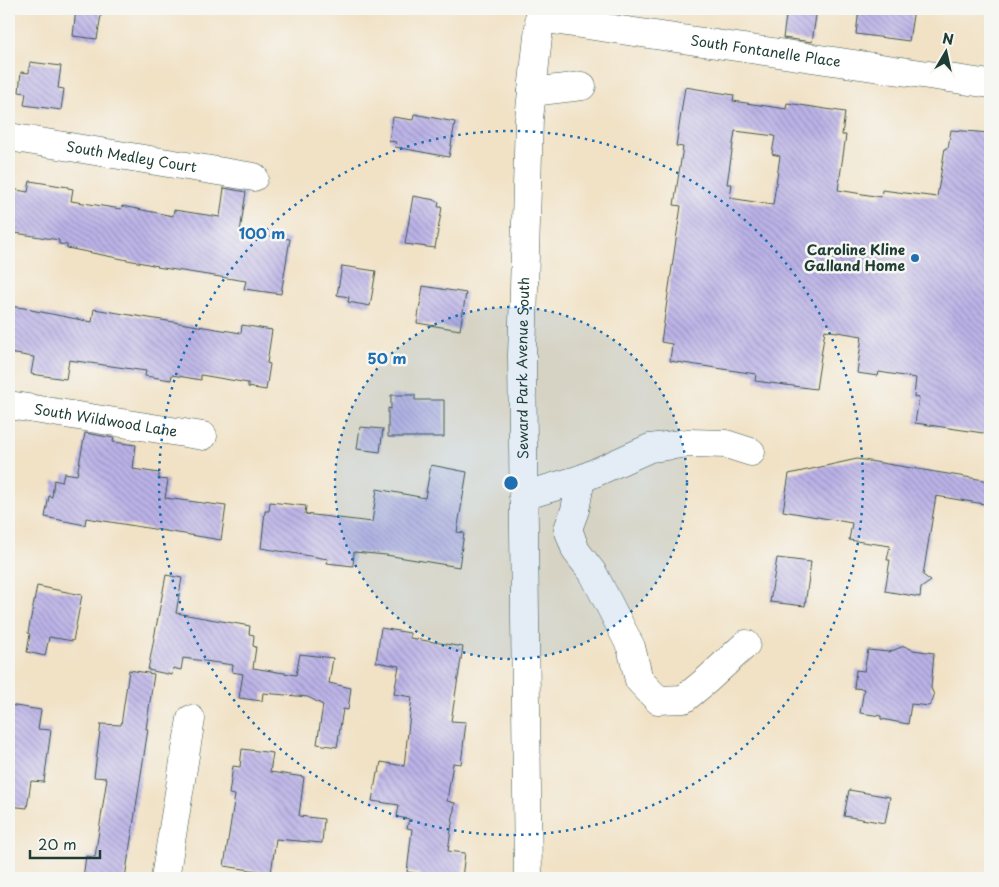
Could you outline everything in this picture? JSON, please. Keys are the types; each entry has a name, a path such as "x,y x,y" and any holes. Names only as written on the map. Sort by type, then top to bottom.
{"street":[{"name":"South Fontanelle Place","path":"540,13 990,84"},
{"name":"Seward Park Avenue South","path":"528,878 522,356 529,119 540,13"},
{"path":"532,92 582,86"},
{"name":"South Medley Court","path":"9,137 254,177"},
{"name":"South Wildwood Lane","path":"9,405 203,436"},
{"path":"523,496 581,479 650,448 688,443 716,443 726,444 751,452"},
{"path":"581,479 575,510 568,529 576,551 593,573 632,647 639,680 658,700 684,699 746,644"},
{"path":"165,878 191,719"}],"building":[{"path":"76,9 102,9 97,39 73,36"},
{"path":"787,9 817,9 812,42 783,38"},
{"path":"859,9 914,9 909,41 856,34"},
{"path":"30,62 61,66 58,88 64,89 61,110 24,105 26,93 19,92 21,72 29,73"},
{"name":"Caroline Kline Galland Home","path":"685,87 734,95 733,101 786,109 787,103 845,112 842,135 846,135 838,190 881,197 882,190 937,197 945,148 948,148 951,130 990,133 990,201 987,227 990,228 990,434 915,423 919,398 914,397 916,378 879,372 878,376 857,373 862,336 825,330 816,389 755,381 756,374 670,361 672,344 661,342 681,206 674,205 683,147 676,146","holes":["735,131 775,136 772,154 780,156 773,205 730,198 732,184 727,184"]},
{"path":"414,114 455,122 449,157 395,147 396,142 389,141 393,117 413,120"},
{"path":"30,181 73,189 71,201 121,209 122,206 173,216 174,210 220,217 224,188 246,192 240,232 290,239 281,294 244,289 246,281 157,267 67,248 67,245 59,244 59,240 9,232 11,189 28,192"},
{"path":"413,196 435,200 439,202 438,207 442,207 435,248 405,244"},
{"path":"342,266 376,271 370,306 348,302 349,297 337,295"},
{"path":"423,286 466,293 460,330 417,323"},
{"path":"9,306 92,322 94,309 241,333 242,325 272,330 267,363 270,364 266,390 248,387 248,383 201,375 201,380 172,375 171,380 145,376 146,371 69,360 66,379 31,374 34,357 9,353"},
{"path":"391,395 415,395 415,400 444,400 444,437 388,437 388,408 391,409"},
{"path":"360,427 383,429 380,452 357,449"},
{"path":"85,433 114,438 113,442 136,445 133,469 159,473 159,479 168,480 165,498 226,506 221,540 86,518 85,525 45,517 49,496 52,497 54,480 62,482 64,473 77,475"},
{"path":"857,459 990,481 990,505 936,496 923,575 931,581 921,588 920,597 885,591 890,560 887,560 890,546 849,540 852,523 783,511 789,474"},
{"path":"431,465 467,472 457,532 464,533 459,567 386,555 354,552 353,566 327,563 328,559 261,548 265,511 269,511 270,502 306,506 305,514 372,522 377,489 425,498"},
{"path":"777,558 811,562 805,606 770,602"},
{"path":"166,575 182,578 176,613 250,626 249,634 254,635 253,646 256,647 253,668 296,675 300,654 333,658 329,683 351,688 348,710 343,709 337,747 317,744 323,705 308,697 263,693 262,701 239,698 243,674 232,672 233,665 183,658 181,670 173,668 172,675 148,670"},
{"path":"37,586 82,595 73,641 49,637 45,656 27,652 30,634 28,633"},
{"path":"381,628 410,633 410,638 463,647 451,721 466,722 461,764 453,763 447,801 455,803 448,851 465,853 462,878 420,878 420,874 407,872 412,829 407,828 409,819 397,817 399,805 372,801 381,762 404,766 412,697 394,694 399,666 376,662"},
{"path":"904,646 913,650 934,653 931,688 934,695 933,700 929,706 911,704 908,724 881,719 881,716 860,713 864,689 854,688 856,670 864,671 868,650 889,652"},
{"path":"129,670 154,674 146,729 148,729 125,878 83,878 86,856 95,857 107,778 94,777 101,724 121,725"},
{"path":"9,705 41,710 38,729 51,730 44,782 31,781 27,808 9,806"},
{"path":"242,749 273,753 270,772 304,777 299,816 324,819 322,843 276,839 271,873 224,866 235,795 229,794 233,766 240,767"},
{"path":"849,790 890,797 885,823 844,816"}],"place":[{"name":"Caroline Kline Galland Home","path":"915,258"}]}
